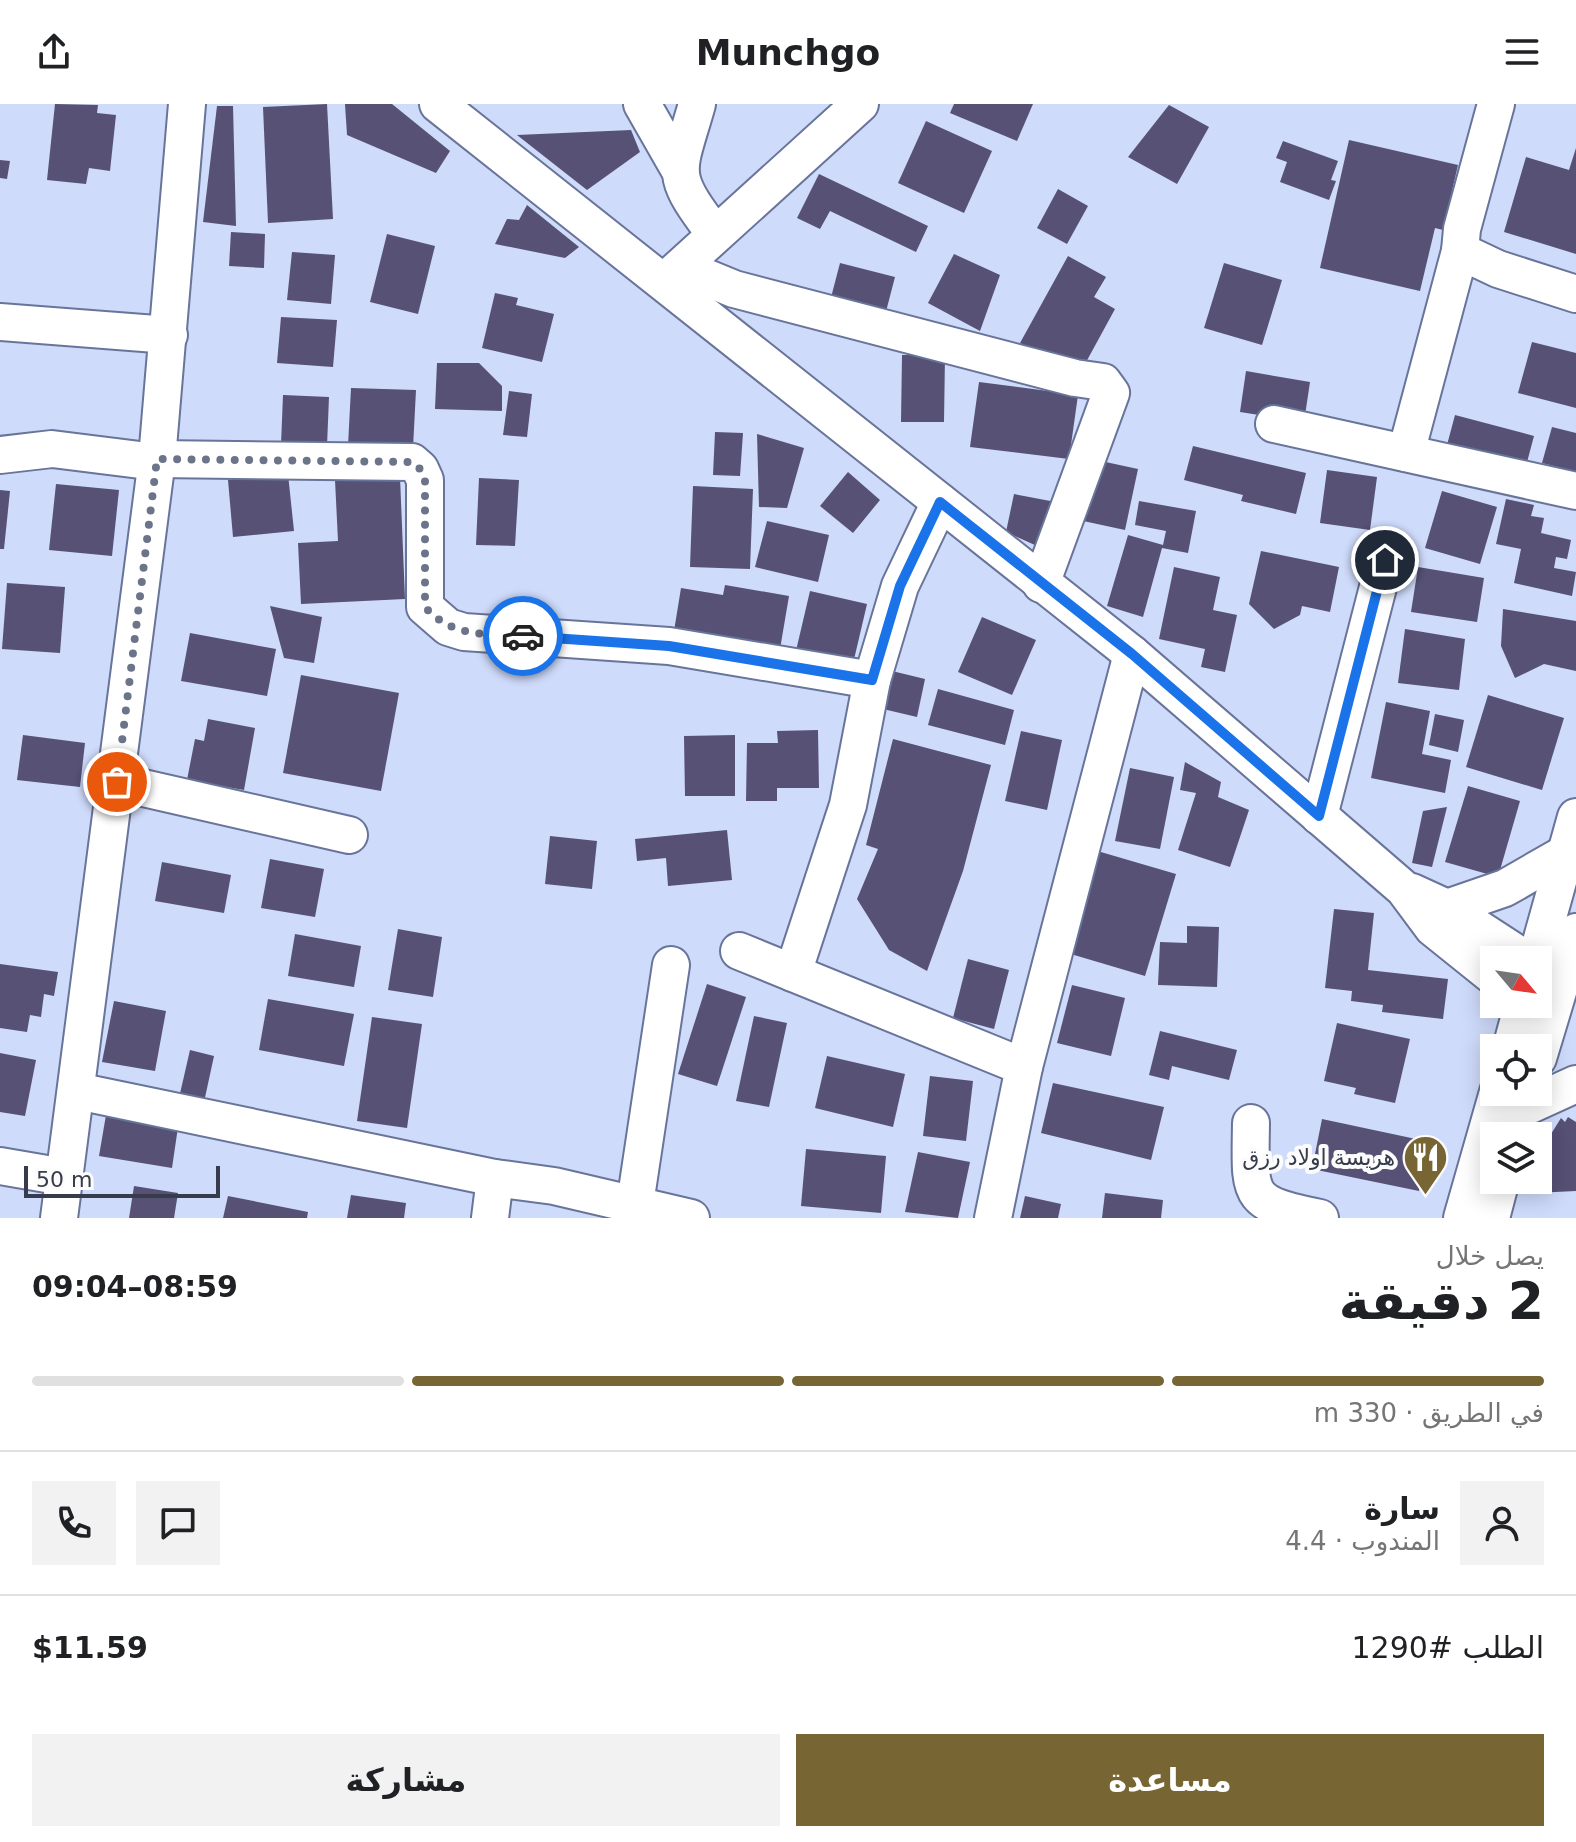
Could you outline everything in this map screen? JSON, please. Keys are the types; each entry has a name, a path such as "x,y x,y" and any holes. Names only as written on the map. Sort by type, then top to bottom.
{"street":[{"path":"59,1218 157,461 187,104"},
{"path":"438,104 673,275 940,502 1132,654 1404,889 1433,928 1480,966"},
{"path":"642,104 678,167 692,204 715,234"},
{"path":"678,167 697,104"},
{"path":"673,275 860,104"},
{"path":"1406,453 1496,104"},
{"path":"1460,251 1498,269 1576,294"},
{"path":"673,275 1075,378 1103,382 1111,393 1041,584"},
{"path":"0,322 169,335"},
{"path":"1274,424 1576,491"},
{"path":"0,455 52,449 157,461 412,462 425,480 425,607 448,627 464,632 669,646 872,680"},
{"path":"793,973 848,805 872,680 900,586 940,502"},
{"path":"1319,816 1385,560"},
{"path":"993,1218 1024,1067 1132,654"},
{"path":"117,782 349,835"},
{"path":"1553,976 1566,853 1576,817"},
{"path":"1447,908 1505,888 1566,853"},
{"path":"1404,889 1447,908 1505,946"},
{"path":"1553,976 1576,932"},
{"path":"739,951 1024,1067"},
{"path":"635,1204 671,965"},
{"path":"1525,1034 1540,1018"},
{"path":"1462,1218 1515,1107 1576,1084"},
{"path":"77,1091 495,1178 554,1186 691,1218"},
{"path":"1251,1123 1251,1168 1257,1193 1265,1204 1275,1209 1320,1218"},
{"path":"0,1166 64,1177"},
{"path":"490,1218 495,1178"},
{"path":"1491,1218 1497,1194"}],"building":[{"path":"55,104 98,105 97,113 116,115 110,171 89,168 86,184 47,180"},
{"path":"327,104 333,219 268,223 263,107"},
{"path":"345,104 392,104 450,151 436,173 347,135"},
{"path":"954,104 1033,104 1017,141 950,113"},
{"path":"1169,105 1209,127 1177,184 1128,157"},
{"path":"217,106 233,106 236,226 203,222"},
{"path":"926,121 992,151 964,213 898,183"},
{"path":"631,130 640,152 587,190 517,135"},
{"path":"1349,140 1458,165 1443,230 1435,228 1420,291 1320,268"},
{"path":"1283,141 1338,161 1331,180 1336,181 1329,200 1280,182 1287,162 1276,158"},
{"path":"1576,148 1576,254 1504,232 1526,157 1569,170"},
{"path":"0,160 10,161 7,179 0,178"},
{"path":"819,174 928,226 916,252 830,211 820,229 797,218"},
{"path":"1058,189 1088,206 1067,244 1037,228"},
{"path":"527,205 579,247 565,258 495,244 507,219 519,220"},
{"path":"231,232 265,234 264,268 229,266"},
{"path":"387,234 435,246 418,314 370,302"},
{"path":"292,252 335,255 331,304 287,300"},
{"path":"954,254 1000,275 980,331 928,303"},
{"path":"1068,256 1106,277 1094,297 1115,309 1079,375 1020,343"},
{"path":"840,263 895,277 883,323 828,309"},
{"path":"1224,263 1282,280 1262,345 1204,328"},
{"path":"495,293 518,298 516,305 554,314 542,362 482,348"},
{"path":"281,317 337,320 333,367 277,363"},
{"path":"1532,342 1576,353 1576,408 1518,393"},
{"path":"902,355 945,355 944,422 901,422"},
{"path":"437,363 479,363 502,386 502,411 435,409"},
{"path":"1246,371 1310,382 1304,422 1240,412"},
{"path":"979,382 1078,395 1069,459 970,447"},
{"path":"351,388 416,390 413,448 348,446"},
{"path":"509,391 532,394 527,437 503,435"},
{"path":"283,395 329,397 327,446 281,445"},
{"path":"1455,415 1534,436 1526,466 1447,445"},
{"path":"1552,427 1576,433 1576,472 1542,463"},
{"path":"715,432 743,433 740,476 713,475"},
{"path":"757,434 804,448 787,508 759,507"},
{"path":"1193,446 1306,473 1296,514 1241,501 1243,495 1184,480"},
{"path":"1087,458 1138,469 1125,530 1074,519"},
{"path":"1327,470 1377,477 1370,530 1320,523"},
{"path":"848,472 880,500 853,533 820,506"},
{"path":"288,474 294,531 233,537 228,480"},
{"path":"400,477 405,599 301,604 298,543 338,541 335,480"},
{"path":"479,478 519,480 515,546 476,545"},
{"path":"56,484 119,490 112,556 49,550"},
{"path":"693,486 753,489 750,569 690,567"},
{"path":"0,490 10,491 4,549 0,549"},
{"path":"1442,491 1497,507 1480,564 1425,548"},
{"path":"1014,494 1061,503 1048,551 1006,532"},
{"path":"1506,499 1534,505 1531,516 1544,518 1541,533 1571,540 1567,559 1556,557 1554,568 1576,572 1572,596 1514,583 1521,549 1496,544"},
{"path":"1139,501 1196,511 1188,553 1162,548 1143,617 1107,606 1128,535 1163,545 1166,531 1135,525"},
{"path":"767,521 829,535 818,582 755,567"},
{"path":"1261,551 1339,567 1330,612 1302,606 1300,615 1274,629 1249,604"},
{"path":"1174,567 1220,577 1213,610 1237,615 1225,672 1201,667 1205,649 1159,639"},
{"path":"1418,567 1484,578 1477,622 1411,612"},
{"path":"7,583 65,587 60,653 2,649"},
{"path":"725,585 789,596 780,649 674,631 681,588 723,595"},
{"path":"810,591 867,604 852,668 795,655"},
{"path":"270,606 322,617 314,663 284,658"},
{"path":"1503,609 1576,621 1576,671 1544,664 1515,678 1501,646"},
{"path":"982,617 1036,640 1012,695 958,672"},
{"path":"1405,629 1465,639 1459,690 1398,683"},
{"path":"190,633 276,649 267,696 181,681"},
{"path":"892,671 925,679 917,717 883,709"},
{"path":"301,675 399,693 381,791 283,773"},
{"path":"938,689 1014,710 1005,745 928,725"},
{"path":"1488,695 1564,718 1542,790 1466,767"},
{"path":"1386,702 1430,711 1422,754 1451,760 1445,793 1371,778"},
{"path":"1435,714 1464,720 1458,752 1429,745"},
{"path":"208,719 255,728 244,790 187,780 195,739 204,741"},
{"path":"818,730 819,788 777,788 777,801 746,801 747,743 778,743 777,731"},
{"path":"1021,731 1062,740 1047,810 1005,801"},
{"path":"23,735 85,743 80,787 17,780"},
{"path":"735,735 735,796 685,796 684,736"},
{"path":"893,739 991,765 963,871 927,971 889,950 857,899 878,849 866,845"},
{"path":"1185,762 1221,782 1218,797 1249,810 1230,867 1178,850 1196,793 1180,790"},
{"path":"1130,768 1174,777 1160,849 1115,841"},
{"path":"1468,786 1520,801 1498,877 1445,862"},
{"path":"1447,807 1432,867 1412,863 1423,811"},
{"path":"727,830 732,880 668,886 666,858 637,861 635,839"},
{"path":"550,836 597,841 592,889 545,884"},
{"path":"1094,850 1176,874 1145,976 1064,952"},
{"path":"270,859 324,869 315,917 261,908"},
{"path":"162,862 231,875 224,913 155,901"},
{"path":"1334,909 1374,913 1368,970 1448,979 1443,1019 1382,1012 1383,1005 1351,1001 1352,991 1325,988"},
{"path":"1187,926 1219,927 1217,987 1158,985 1160,942 1187,943"},
{"path":"398,929 442,937 433,997 388,990"},
{"path":"295,934 361,946 354,987 288,976"},
{"path":"968,959 1009,970 994,1029 953,1018"},
{"path":"0,964 58,972 54,996 44,994 41,1017 30,1015 27,1032 0,1028"},
{"path":"707,984 746,997 717,1086 678,1074"},
{"path":"1072,985 1125,998 1111,1056 1057,1043"},
{"path":"268,999 354,1014 344,1066 259,1050"},
{"path":"114,1001 166,1011 155,1071 102,1062"},
{"path":"754,1016 787,1023 769,1107 736,1101"},
{"path":"372,1017 422,1024 407,1128 357,1121"},
{"path":"1337,1023 1410,1039 1395,1103 1354,1094 1356,1088 1324,1081"},
{"path":"1160,1031 1237,1050 1229,1080 1172,1066 1169,1080 1149,1075"},
{"path":"190,1050 214,1056 201,1116 176,1111"},
{"path":"0,1053 36,1060 25,1116 0,1112"},
{"path":"827,1056 905,1074 893,1127 815,1108"},
{"path":"930,1076 973,1081 966,1141 923,1136"},
{"path":"1053,1083 1164,1107 1151,1160 1041,1133"},
{"path":"106,1115 178,1127 172,1168 99,1156"},
{"path":"1568,1117 1576,1122 1576,1191 1552,1192 1552,1132 1561,1118 1565,1122"},
{"path":"1322,1119 1430,1142 1419,1191 1312,1169"},
{"path":"806,1149 886,1156 881,1213 801,1206"},
{"path":"918,1152 970,1162 958,1218 905,1212"},
{"path":"134,1186 178,1193 174,1218 129,1218"},
{"path":"1105,1193 1163,1200 1161,1218 1102,1218"},
{"path":"351,1195 406,1203 404,1218 347,1218"},
{"path":"228,1196 308,1212 307,1218 223,1218"},
{"path":"1025,1196 1061,1204 1058,1218 1020,1218"}],"way so far":[{"path":"117,782 157,459 412,462 425,480 425,607 448,627 464,632 523,636"}],"place":[{"name":"هريسة اولاد رزق","path":"1426,1196"}],"route":[{"path":"523,636 669,646 872,680 900,586 940,502 1132,654 1319,816 1385,560"}]}
